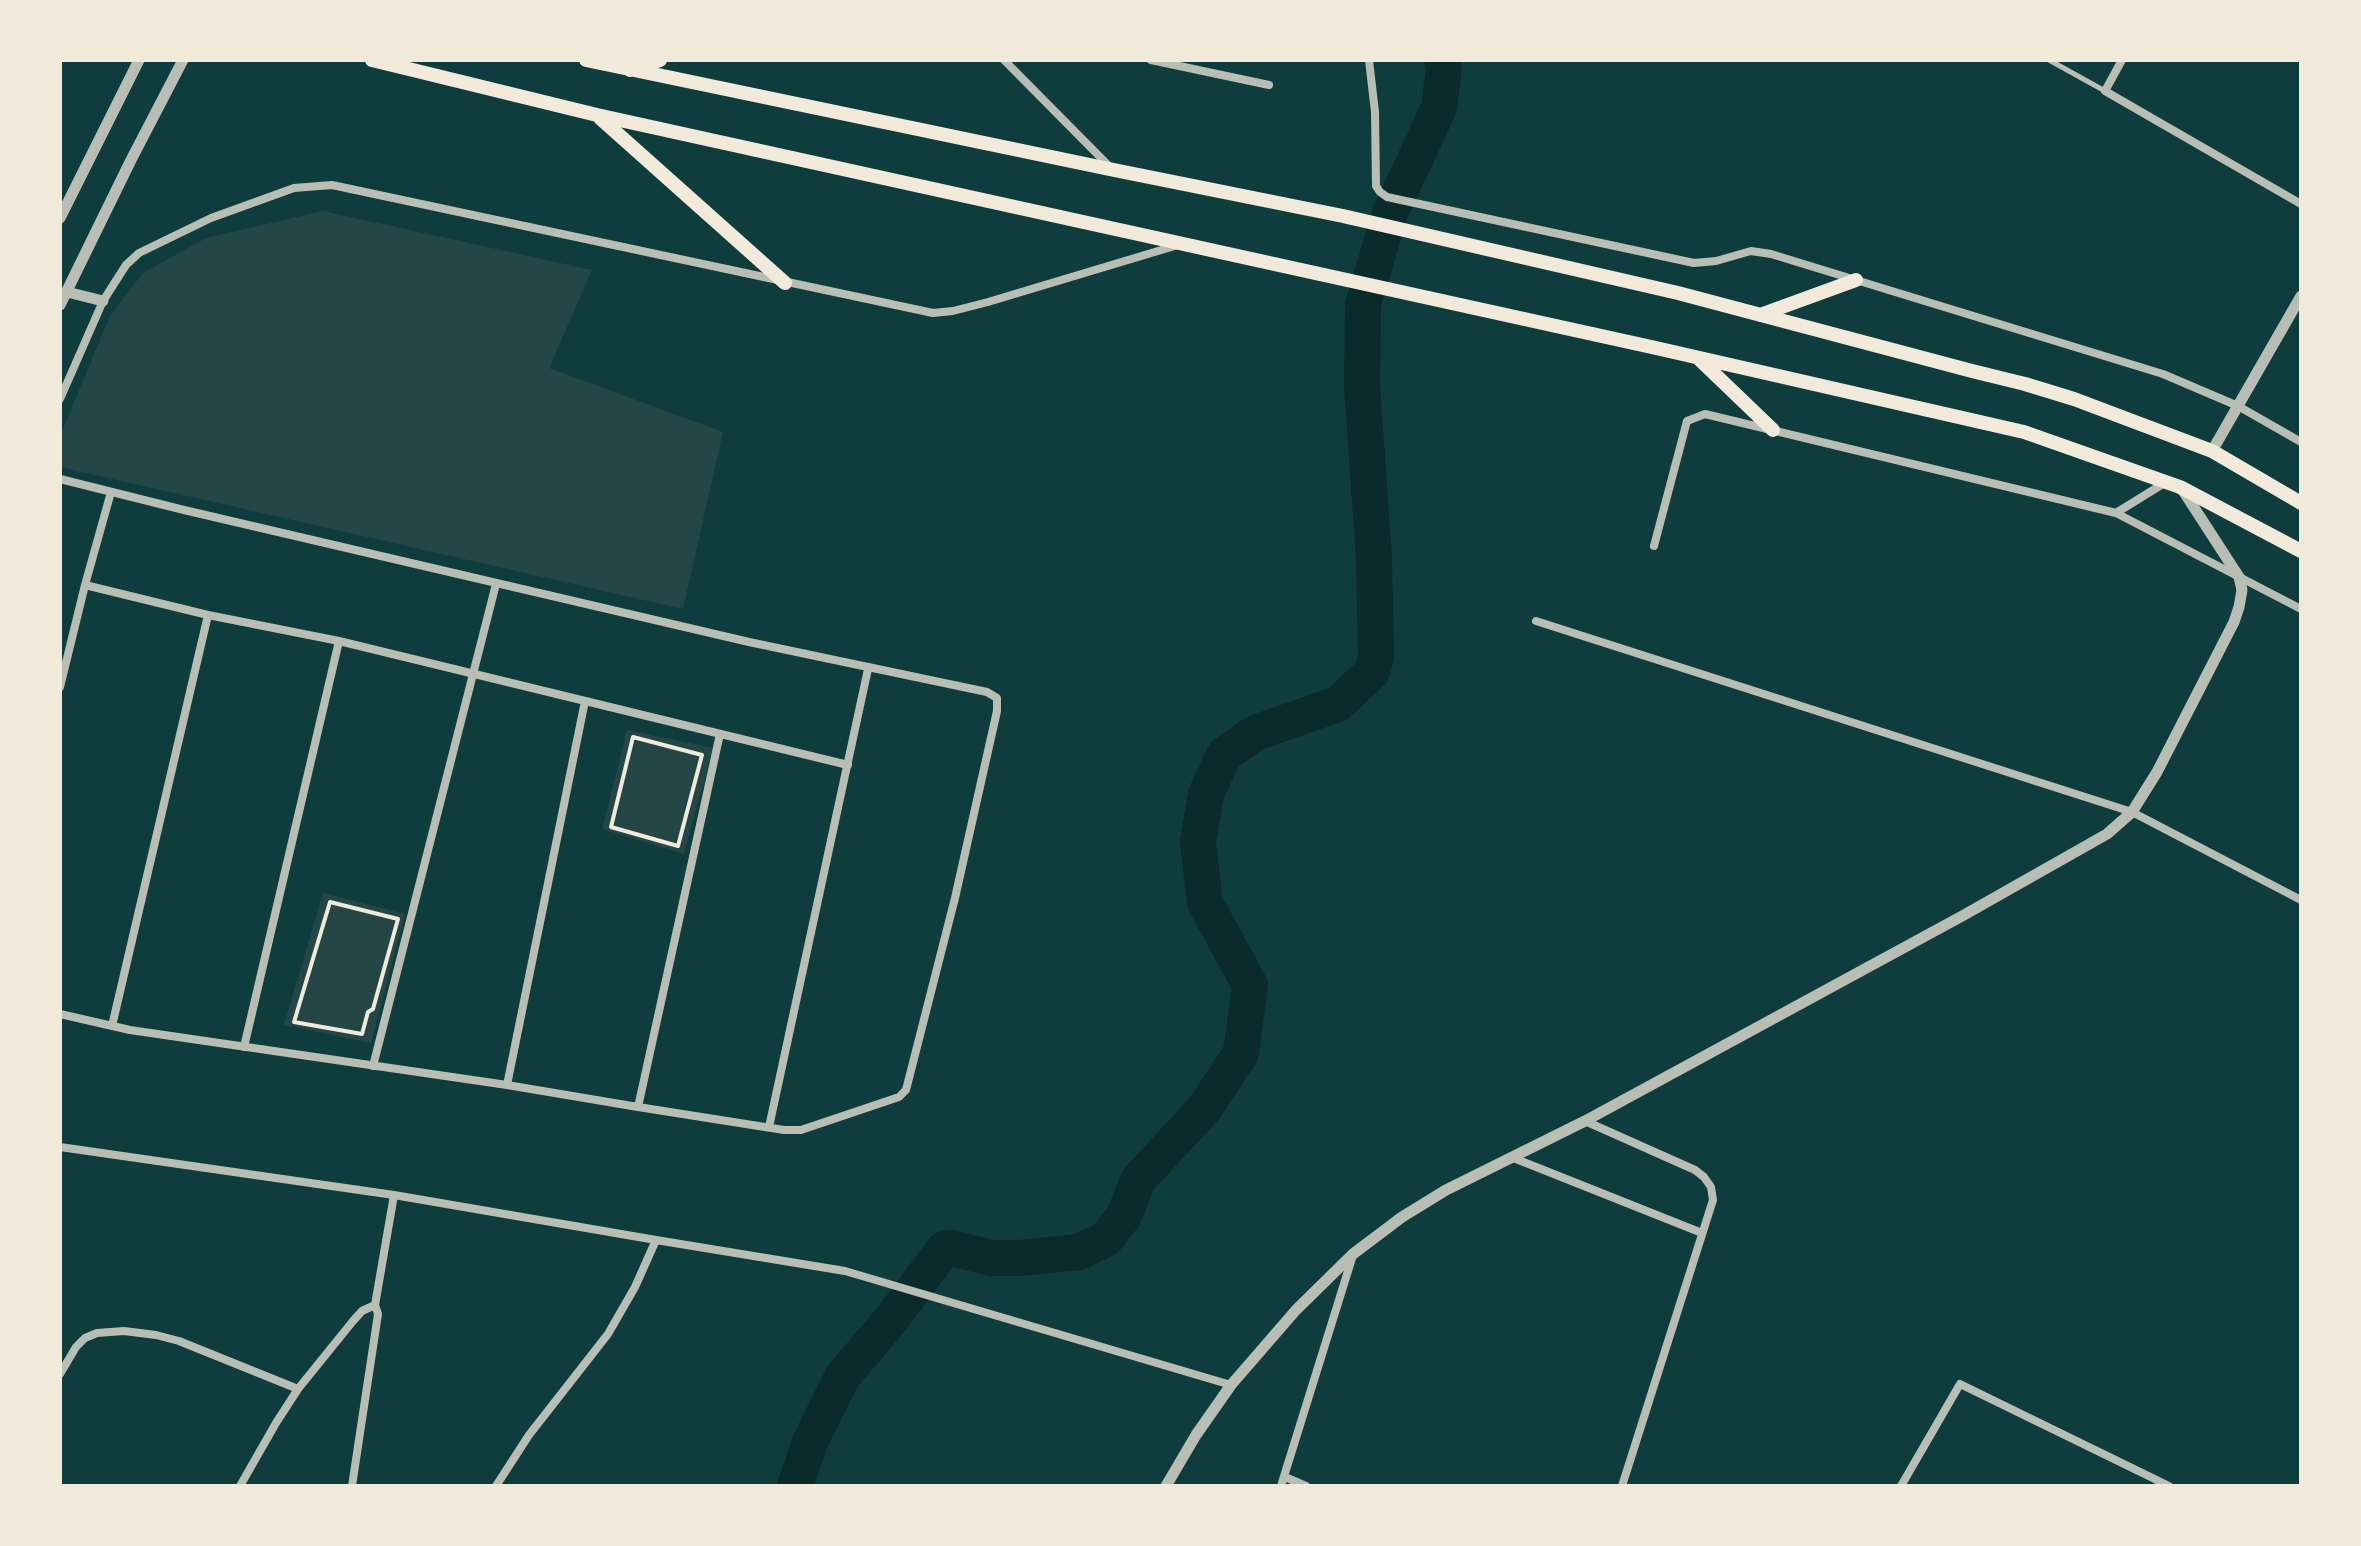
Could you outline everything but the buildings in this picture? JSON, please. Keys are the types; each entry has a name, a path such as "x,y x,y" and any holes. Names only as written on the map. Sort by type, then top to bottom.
{"main road":[{"path":"372,60 597,115 2024,432 2174,484 2301,551"},
{"path":"586,60 1343,216 1678,293 2074,399 2212,451 2301,503"},
{"path":"630,70 660,60"},
{"path":"597,115 785,283"},
{"path":"1760,315 1856,280"},
{"path":"1698,358 1773,430"}],"street":[{"path":"60,218 139,60"},
{"path":"60,305 183,60"},
{"path":"1004,60 1114,170"},
{"path":"1151,60 1269,85"},
{"path":"1369,60 1375,112 1376,186 1387,197 1694,263 1759,252 2163,374 2238,406 2301,442"},
{"path":"2122,60 2105,91 2301,204"},
{"path":"60,399 103,301 126,265 139,253 211,218 294,188 332,185 933,313 953,311 1182,243"},
{"path":"67,292 103,301"},
{"path":"2212,451 2301,296"},
{"path":"1654,546 1687,421 1705,414 2116,513 2301,609"},
{"path":"60,479 496,584 868,669 987,692 997,698 997,711 955,898 910,1082 899,1097 818,1125 801,1130 769,1127 112,1026 60,1014"},
{"path":"1166,1486 1231,1385 1296,1310 1353,1254 1402,1217 1446,1190 1585,1121 2076,852 2107,834 2132,812 2157,772 2234,622 2242,590 2239,577 2174,484 2116,513"},
{"path":"60,687 111,492"},
{"path":"373,1066 496,584"},
{"path":"85,585 208,615 339,641 848,765"},
{"path":"112,1026 208,615"},
{"path":"1536,621 2132,812 2301,900"},
{"path":"244,1047 339,641"},
{"path":"769,1127 868,669"},
{"path":"507,1085 585,701"},
{"path":"638,1107 720,734"},
{"path":"1585,1121 1695,1170 1711,1187 1713,1200 1622,1486"},
{"path":"60,1147 394,1195 845,1271 1231,1385"},
{"path":"1511,1157 1702,1233"},
{"path":"352,1486 378,1314 375,1305 394,1195"},
{"path":"496,1486 529,1435 608,1334 635,1287 656,1240"},
{"path":"1306,1486 1283,1482 1353,1254"},
{"path":"240,1486 298,1389 362,1311 375,1305"},
{"path":"60,1374 85,1338 97,1333 124,1331 179,1341 298,1389"},
{"path":"1901,1486 1960,1384 2169,1486"}],"lane":[{"path":"2049,60 2105,91"}],"path":[{"path":"633,737 702,755 678,846 611,827 633,737"},
{"path":"330,902 398,919 373,1009 368,1012 362,1034 294,1022 330,902"}],"shaded area":[{"path":"323,211 592,270 549,368 723,432 683,609 60,467 60,436 110,316 143,273 206,238"},
{"path":"627,730 713,748 684,854 602,829"},
{"path":"323,893 405,914 371,1043 284,1025"}],"waterway":[{"path":"795,1486 810,1442 842,1377 893,1317 944,1249 952,1248 991,1258 1020,1258 1079,1252 1106,1239 1124,1216 1138,1180 1204,1109 1241,1053 1250,985 1205,903 1198,842 1206,794 1224,755 1255,733 1338,704 1372,672 1376,657 1374,559 1362,385 1363,305 1390,213 1439,108 1444,68 1442,60"}]}
